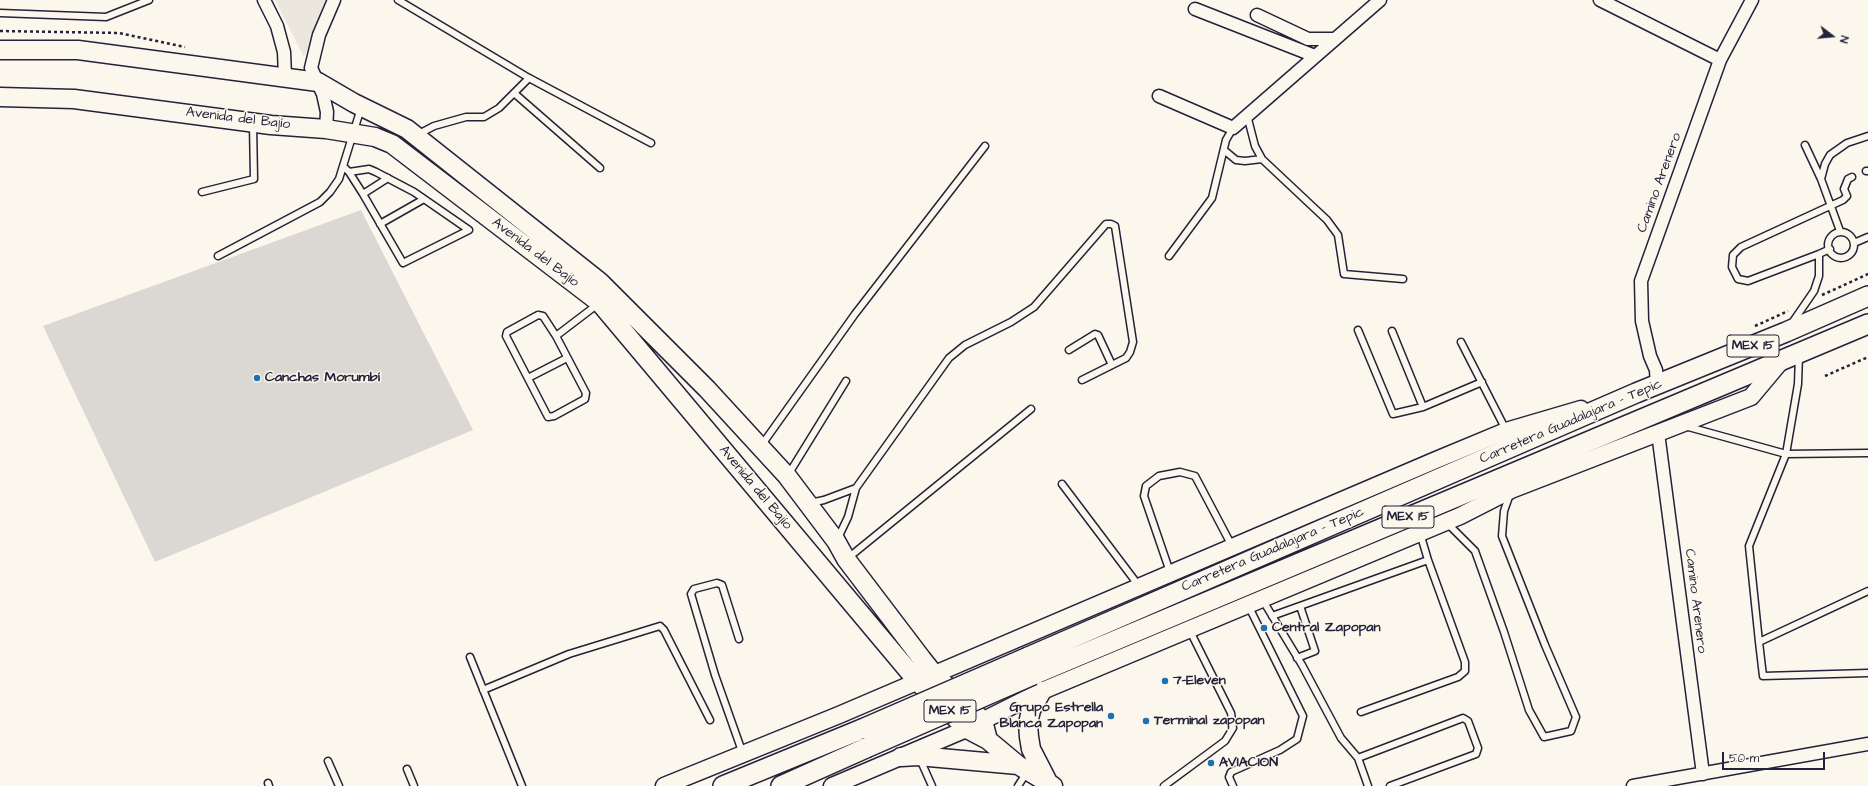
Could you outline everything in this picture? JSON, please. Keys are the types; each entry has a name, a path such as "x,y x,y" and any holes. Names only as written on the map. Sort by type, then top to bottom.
{"highway":[{"name":"Carretera Guadalajara - Tepic","path":"723,786 862,729 1028,657 1511,438 1657,385 1786,332 1868,296"},
{"name":"Carretera Guadalajara - Tepic","path":"781,786 866,748 1038,683 1791,355 1868,324"}],"main road":[{"name":"Avenida del Bajío","path":"0,50 78,50 285,76 318,82 407,129 600,282 707,389 787,476 836,541 846,559 975,725"},
{"name":"Avenida del Bajío","path":"0,97 74,99 253,122 326,129 374,137 392,144 600,303 917,681 975,725"},
{"path":"841,784 860,774 910,756 975,725 1038,683 1189,630 1446,522 1511,490 1751,397 1791,355"},
{"path":"664,786 839,715 1232,546 1511,438"},
{"path":"1022,636 1016,665 1018,673 1026,684 1038,683"},
{"path":"1038,683 1028,724 1029,737 1031,750 1051,784"},
{"path":"839,715 867,723 873,728 878,736 880,744 876,759 860,774"},
{"path":"975,725 988,740 1023,768 1051,784"},
{"path":"910,756 1023,768"}],"street":[{"path":"264,0 278,26 284,52 285,76"},
{"path":"326,129 328,112 318,82 311,68 318,35 334,0"},
{"path":"1160,96 1233,128 1380,0"},
{"path":"1600,0 1720,60"},
{"name":"Camino Arenero","path":"1657,385 1656,370 1650,356 1642,321 1641,281 1720,60 1752,0"},
{"path":"1195,9 1315,56"},
{"path":"1257,15 1308,39 1335,39"},
{"name":"Camino Arenero","path":"1658,433 1703,774"},
{"path":"1633,786 1868,744"}],"lane":[{"path":"0,13 106,17 149,0"},
{"path":"398,0 529,78 651,143"},
{"path":"415,136 434,126 466,117 484,117 499,108 529,78"},
{"path":"514,93 600,168"},
{"path":"218,256 320,202 330,192 339,179 362,106"},
{"path":"1247,116 1255,146 1262,159 1327,220 1338,235 1344,274 1403,279"},
{"path":"202,192 254,179 253,122"},
{"path":"1169,256 1212,198 1226,140 1233,128"},
{"path":"1821,179 1825,164 1830,155 1847,143 1868,136"},
{"path":"1805,145 1832,204 1840,231"},
{"path":"760,447 855,314 984,146"},
{"path":"1224,150 1236,160 1245,161 1262,159"},
{"path":"342,166 349,172 363,194 403,263 468,230 424,199 388,178 369,169 349,172"},
{"path":"1830,249 1748,281 1738,279 1732,267 1733,255 1741,247 1847,196 1844,189 1848,179 1852,177"},
{"path":"363,194 388,178"},
{"path":"380,224 424,199"},
{"path":"836,541 848,518 856,488 870,472 886,446 949,358 965,344 1011,322 1034,307 1106,224 1111,224 1115,226 1133,342 1130,352 1126,358 1082,380"},
{"path":"1840,231 1849,234 1854,243 1852,252 1844,258 1834,256 1830,249 1829,242 1831,238 1840,231"},
{"path":"1854,243 1868,237"},
{"path":"1786,332 1814,291 1818,276 1819,254"},
{"path":"556,336 600,303"},
{"path":"538,315 543,316 556,336 567,358 586,393 585,399 554,416 548,417 506,336 507,332 538,315"},
{"path":"1358,330 1393,414 1423,407 1482,382"},
{"path":"1392,331 1423,407"},
{"path":"1069,350 1095,334 1098,335 1112,365"},
{"path":"1461,342 1511,438"},
{"path":"1791,355 1798,384 1786,454 1749,546 1763,676 1868,673"},
{"path":"528,378 567,358"},
{"path":"787,476 846,381"},
{"path":"846,559 1032,409"},
{"path":"1680,425 1786,454 1868,453"},
{"path":"1170,573 1144,496 1146,486 1159,476 1180,472 1195,476 1232,546"},
{"path":"1062,484 1139,586"},
{"path":"806,503 824,500 856,488"},
{"path":"1446,522 1475,551 1504,632 1529,710 1544,737 1570,731 1576,717 1545,645 1502,536 1504,511 1511,490"},
{"path":"1361,712 1458,677 1465,671 1465,662 1428,560 1420,533"},
{"path":"1272,616 1428,560"},
{"path":"739,639 722,585 717,583 694,589 691,594 715,675 743,754"},
{"path":"1759,642 1868,591"},
{"path":"1255,602 1272,616 1341,738 1358,758 1368,786"},
{"path":"1233,786 1228,777 1231,772 1280,750 1297,739 1303,716 1255,602"},
{"path":"1297,658 1315,651 1300,606"},
{"path":"483,690 569,654 660,626 664,630 710,720"},
{"path":"1164,786 1225,741 1233,728 1231,713 1189,630"},
{"path":"470,657 522,786"},
{"path":"1358,758 1463,718 1468,721 1478,748 1478,752 1476,754 1390,786"},
{"path":"910,756 932,786"},
{"path":"328,760 339,786"},
{"path":"1018,786 1023,768"},
{"path":"407,769 414,786"}],"path":[{"path":"1825,376 1868,357"}],"shaded area":[{"path":"275,0 332,0 304,57"},
{"name":"Canchas Morumbí","path":"361,210 473,430 155,562 43,326"}],"place":[{"name":"Canchas Morumbí","path":"257,378"},
{"name":"Central Zapopan","path":"1264,628"},
{"name":"7-Eleven","path":"1165,681"},
{"name":"Grupo Estrella Blanca Zapopan","path":"1111,716"},
{"name":"Terminal zapopan","path":"1146,721"},
{"name":"AVIACION","path":"1211,763"}]}
